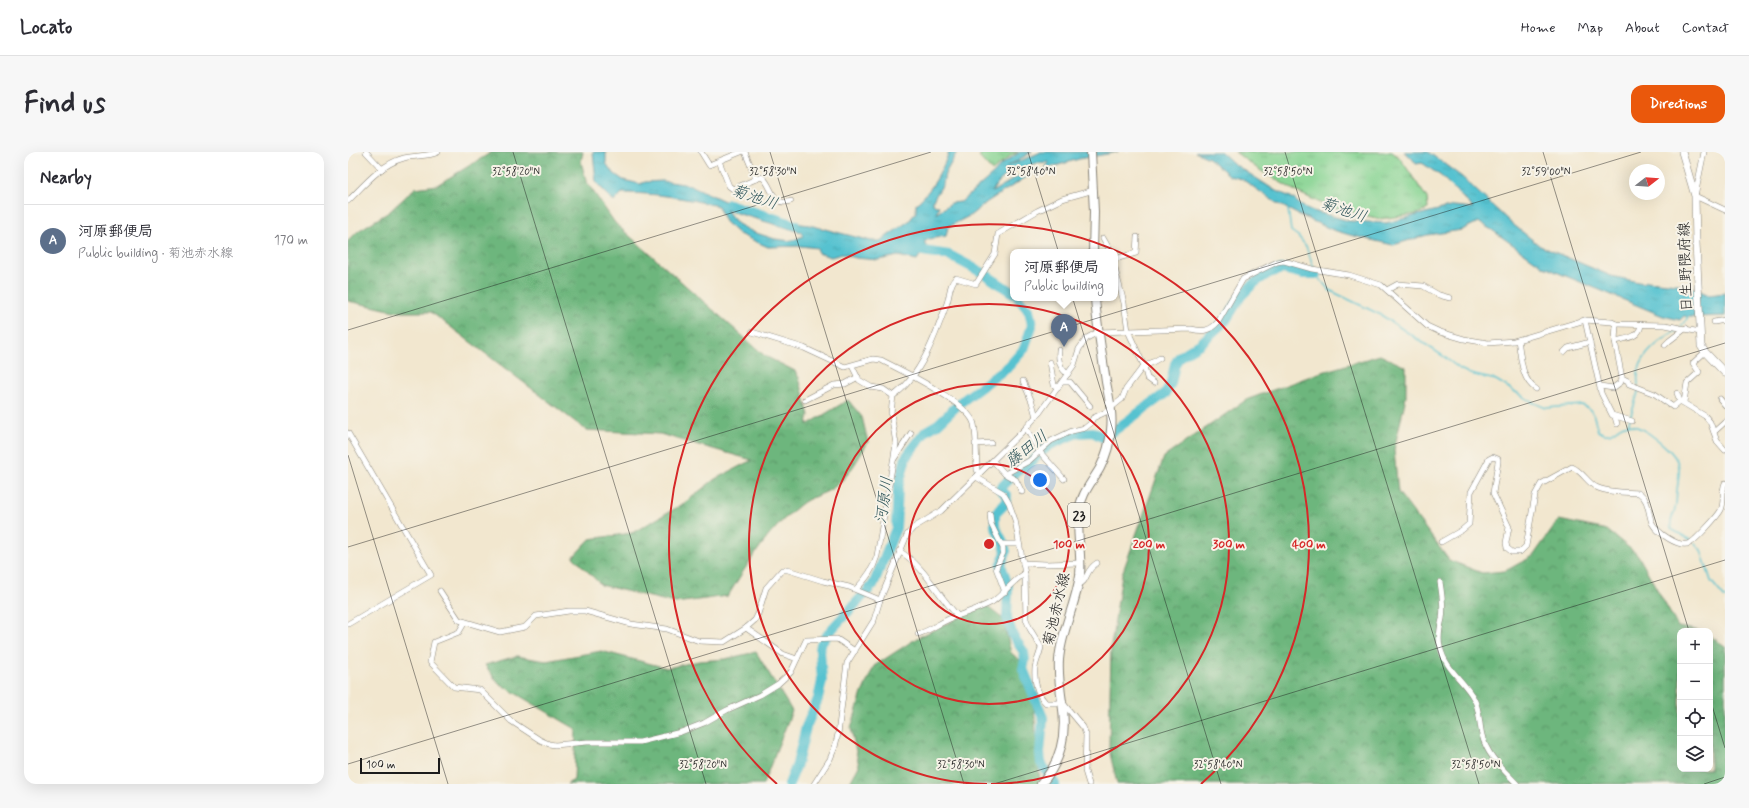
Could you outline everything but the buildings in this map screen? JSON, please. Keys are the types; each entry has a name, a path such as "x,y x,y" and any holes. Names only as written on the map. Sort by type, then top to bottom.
{"main road":[{"path":"1091,152 1094,190 1093,249"},
{"name":"日生野隈府線","path":"1682,152 1696,196 1696,242 1701,346 1725,373"},
{"name":"菊池赤水線","path":"1043,782 1054,767 1063,739 1063,703 1059,686 1059,660 1064,633 1077,586 1080,563 1079,510 1082,498 1100,468 1110,443 1112,425 1098,332 1095,301"}],"street":[{"path":"366,152 382,169"},
{"path":"348,202 373,176 382,169 405,157 438,152"},
{"path":"701,152 709,165 741,152"},
{"path":"745,152 756,179"},
{"path":"1704,152 1696,196 1725,210"},
{"path":"719,161 729,186 733,189 762,177 766,180 773,196 786,202 791,201"},
{"path":"856,589 874,568 896,444 891,413 894,396 905,388 914,377 934,336 947,302 952,281 956,278 976,284 991,262 997,246 998,234 1037,211 1056,202 1094,190"},
{"path":"1118,258 1136,253 1137,237"},
{"path":"1103,238 1109,249"},
{"path":"814,784 830,759 835,747 839,728 846,663 874,620 880,600 903,542 913,528 941,511 1026,428 1036,417 1074,365 1082,342 1098,332 1206,331 1218,322 1243,279 1277,262 1284,261 1312,269 1349,275 1381,285 1427,326 1440,332 1488,343 1518,340 1585,320 1612,322 1616,324 1665,325 1700,332"},
{"path":"1118,280 1124,303 1128,331 1144,366 1147,378 1154,383"},
{"path":"1387,290 1398,284 1423,286 1439,295 1450,298"},
{"path":"1585,320 1600,386 1606,404 1612,415 1615,417 1617,424"},
{"path":"1714,322 1725,320"},
{"path":"1600,386 1613,388 1621,382 1622,378 1615,341 1616,324"},
{"path":"1615,341 1636,336 1640,330 1641,324"},
{"path":"1665,345 1669,340 1686,328"},
{"path":"752,332 804,348 845,367 873,359 881,360 943,394 968,412 974,423 978,475 1003,493 1009,503 1025,574 1026,619 1041,647 1035,668 1036,685 1039,696 1046,703 1063,703 1082,727 1086,735 1085,771 1089,784"},
{"path":"1518,340 1524,375 1528,382 1536,389"},
{"path":"1564,352 1568,348 1590,342"},
{"path":"1059,350 1062,370 1068,374"},
{"path":"1622,378 1628,381 1629,384 1655,394 1672,409 1682,401 1687,383 1699,372 1693,363 1705,352"},
{"path":"1005,474 1029,461 1051,441 1072,431 1085,428 1090,424 1093,418 1122,399 1126,389 1144,366 1160,358"},
{"path":"1050,362 1054,385 1058,388"},
{"path":"852,366 859,380 871,388 883,389 894,396"},
{"path":"805,400 834,385 844,384 858,377"},
{"path":"1023,382 1032,402 1036,417"},
{"path":"1062,382 1070,382 1090,406"},
{"path":"1677,393 1682,401 1705,416 1717,441 1725,450"},
{"path":"1720,399 1725,405"},
{"path":"1615,417 1632,421"},
{"path":"1714,432 1725,422"},
{"path":"1026,428 1039,451 1064,479"},
{"path":"893,460 911,432"},
{"path":"348,433 431,574 348,624"},
{"path":"975,444 991,443"},
{"path":"1441,542 1462,530 1469,524 1471,492 1489,459 1493,457 1498,459 1498,462 1493,493 1509,527 1506,543 1507,548 1512,552 1520,552 1526,546 1535,495 1541,484 1572,467 1596,487 1639,493 1643,495 1647,502 1653,525 1658,533 1682,544 1691,543 1713,522 1721,510 1725,483"},
{"path":"993,461 1005,474 1016,480 1022,492"},
{"path":"990,514 992,524 1001,544 1003,553 996,568 1005,592"},
{"path":"1001,544 1019,544"},
{"path":"899,551 905,554 922,572 958,616"},
{"path":"1023,563 1080,563"},
{"path":"1077,586 1082,584 1086,578 1088,570 1097,563"},
{"path":"440,590 459,620 500,632 525,627 536,616 569,611 585,611 631,624 666,629 699,641 724,642 746,628 758,614 766,588 782,570 803,573 823,582 856,589 880,600"},
{"path":"918,634 992,602 1005,592 1020,576 1025,574"},
{"path":"1440,582 1442,602 1440,645 1445,660 1450,670 1474,700 1480,719 1485,746 1491,755 1517,784"},
{"path":"466,622 459,632 434,642 430,662 454,687 480,690 511,721 540,740 555,745 587,742 640,742 681,732 704,723 727,710 760,695 778,684 791,672 806,640 837,639 855,651"},
{"path":"746,628 783,654 797,659"}],"green space":[{"path":"492,152 583,152 581,161 586,181 615,223 765,356 795,371 799,378 809,415 807,425 848,400 862,417 868,442 844,479 833,488 804,502 778,525 751,559 728,596 675,603 601,585 573,557 590,539 632,533 683,504 715,479 752,460 660,434 586,430 431,312 399,312 348,301 348,241 358,231 389,212 415,188 437,185"},
{"path":"982,152 1018,152 1009,157 992,171 979,157"},
{"path":"1235,152 1392,152 1400,158 1427,198 1428,209 1417,214 1380,219 1327,206 1297,192 1258,169"},
{"path":"1380,355 1406,367 1406,397 1394,450 1398,492 1449,560 1482,573 1505,571 1533,556 1559,520 1607,530 1638,555 1678,627 1684,628 1677,628 1677,772 1713,772 1713,638 1725,646 1725,784 1117,784 1109,749 1111,646 1122,574 1164,457 1246,400 1319,373"},
{"path":"985,605 1003,619 1011,653 1020,660 1034,708 1040,784 849,784 859,766 851,728 862,693 874,666 917,638"},
{"path":"601,651 667,668 699,661 725,659 756,652 792,711 763,784 567,784 574,780 576,729 498,683 485,665 517,656 546,661"}],"water":[{"path":"593,152 606,152 606,163 612,172 623,180 640,184 645,182 663,181 690,185 763,219 809,225 871,241 880,241 909,221 916,212 916,204 936,180 949,152 957,152 945,174 943,184 933,200 933,204 939,206 936,214 951,203 961,202 1001,165 1020,152 1032,152 1006,167 1041,152 1118,152 1079,159 1045,169 1049,162 1032,164 1008,174 996,185 992,192 1027,171 1036,171 987,202 971,215 948,227 946,236 929,239 924,242 926,246 917,260 898,256 878,260 856,258 842,254 831,257 818,253 817,248 801,246 768,247 739,234 725,222 718,206 670,196 634,193 622,193 614,202 596,182","holes":["726,210 801,232 803,236 791,241 775,239 753,232 738,224"]},
{"path":"1195,152 1221,152 1233,163 1276,191 1291,197 1302,206 1313,211 1349,221 1386,223 1454,206 1473,208 1441,176 1422,163 1416,164 1411,157 1404,152 1428,152 1462,177 1510,222 1540,246 1611,276 1643,283 1647,281 1687,285 1709,295 1725,293 1725,316 1684,316 1680,320 1663,316 1544,267 1492,230 1478,222 1462,230 1427,235 1393,245 1333,230 1297,214 1275,202 1242,179 1230,176 1209,158"}],"waterway":[{"name":"菊池川","path":"729,204 795,225"},
{"path":"1288,209 1291,231 1298,236 1306,246 1316,274 1329,290 1381,315 1460,369 1470,374 1496,380 1532,402 1546,408 1582,405 1593,413 1598,431 1603,433 1610,434 1621,426 1631,425 1643,430 1661,442 1674,456 1679,469 1676,504 1671,521 1671,529 1691,540"},
{"name":"河原川","path":"910,249 949,255 983,273 1010,291"},
{"name":"藤田川","path":"1055,784 1041,763 1040,753 1043,718 1023,669 1025,660 1024,652 1013,636 1007,618 1008,586 1001,565 1006,552 1004,544 995,526 995,514 1005,504 1007,496 1000,489 1016,472 1030,463 1048,446 1077,433 1093,432 1104,438 1166,393 1171,383 1175,364 1180,356 1200,344 1226,320 1241,296 1253,284 1269,273 1282,269 1303,274 1316,274"},
{"name":"河原川","path":"789,784 797,764 806,727 818,699 822,681 821,644 830,631 873,585 896,528 898,488 906,457 926,431 938,424 961,402 1009,366 1024,349 1032,326 1029,311 1021,301"},
{"path":"1681,326 1687,319 1687,315"},
{"path":"1638,385 1639,370 1644,358 1653,347 1678,329"},
{"path":"1628,425 1639,389"},
{"path":"1695,543 1701,550 1711,581 1725,598"}],"place":[{"name":"河原郵便局","path":"1064,347"}]}
